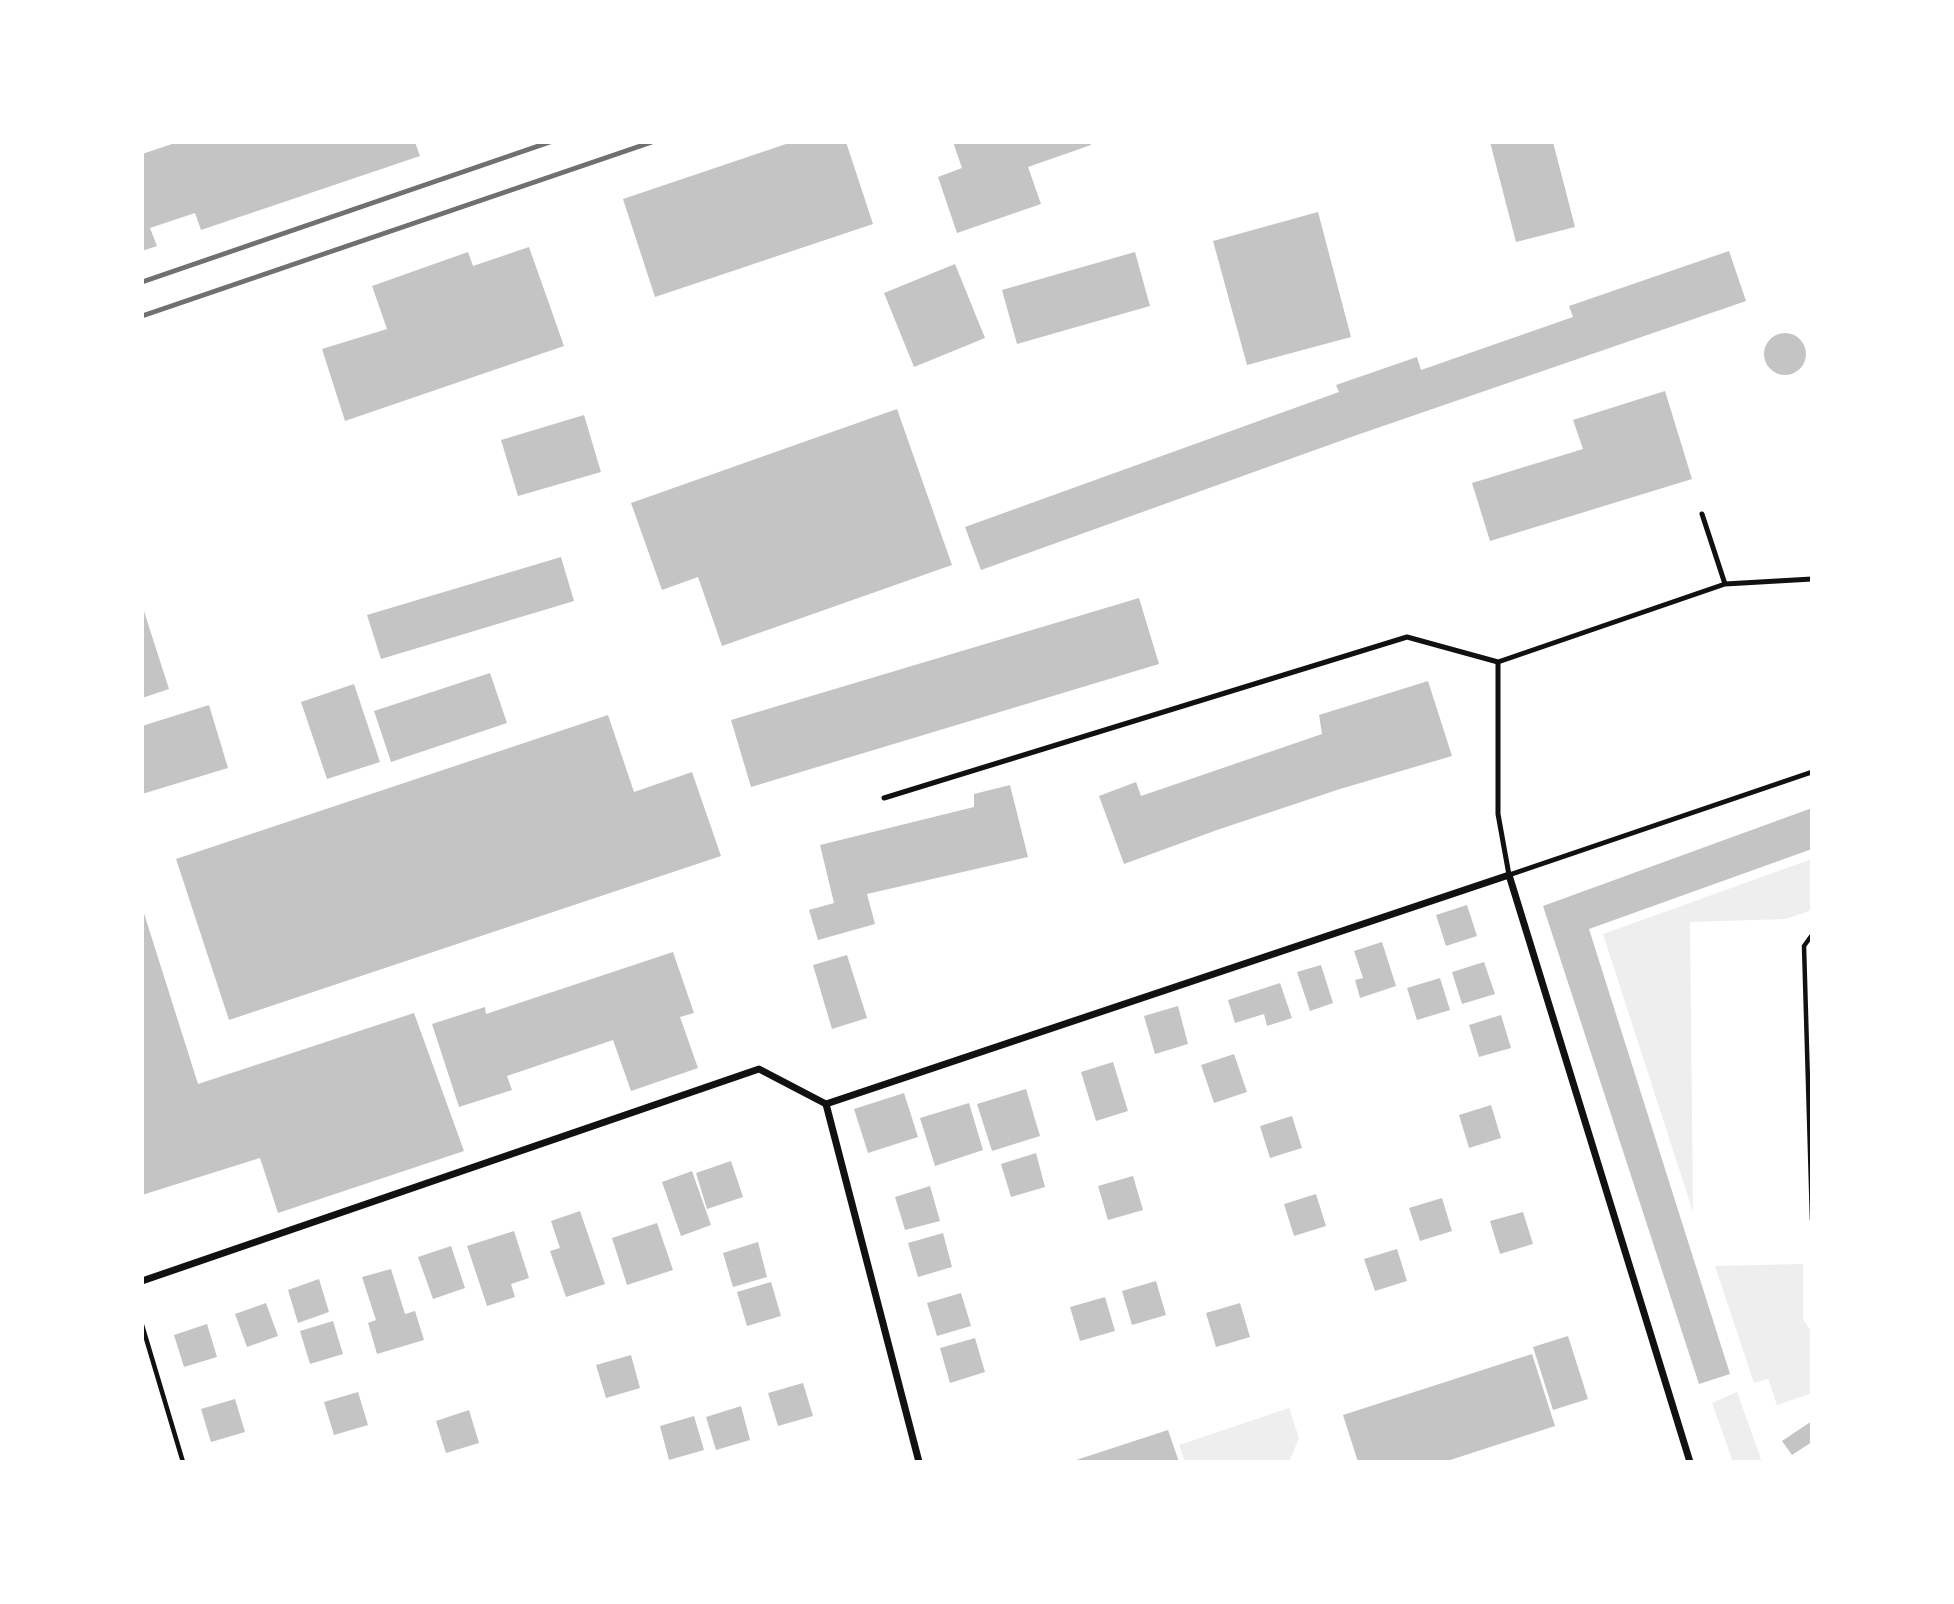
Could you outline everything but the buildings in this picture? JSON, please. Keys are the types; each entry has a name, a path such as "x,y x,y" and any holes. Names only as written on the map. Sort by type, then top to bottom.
{"street":[{"path":"142,1281 758,1069 826,1104 1508,875 1690,1462"},
{"path":"826,1104 919,1462"}],"lane":[{"path":"1702,514 1725,584"},
{"path":"884,798 1407,637 1498,662 1725,584 1812,579"},
{"path":"1498,662 1498,814 1508,875 1812,772"}],"path":[{"path":"1812,935 1804,946 1812,1220"},
{"path":"142,1325 183,1462"}],"shaded area":[{"path":"1812,859 1812,910 1786,919 1690,922 1693,1212 1603,934"},
{"path":"1803,1264 1803,1319 1812,1333 1812,1393 1777,1405 1768,1379 1754,1383 1715,1266"},
{"path":"1737,1392 1762,1462 1733,1462 1712,1403"},
{"path":"1289,1408 1299,1438 1289,1462 1185,1462 1179,1445"}],"railway":[{"path":"142,282 550,142"},
{"path":"142,316 652,142"}]}
